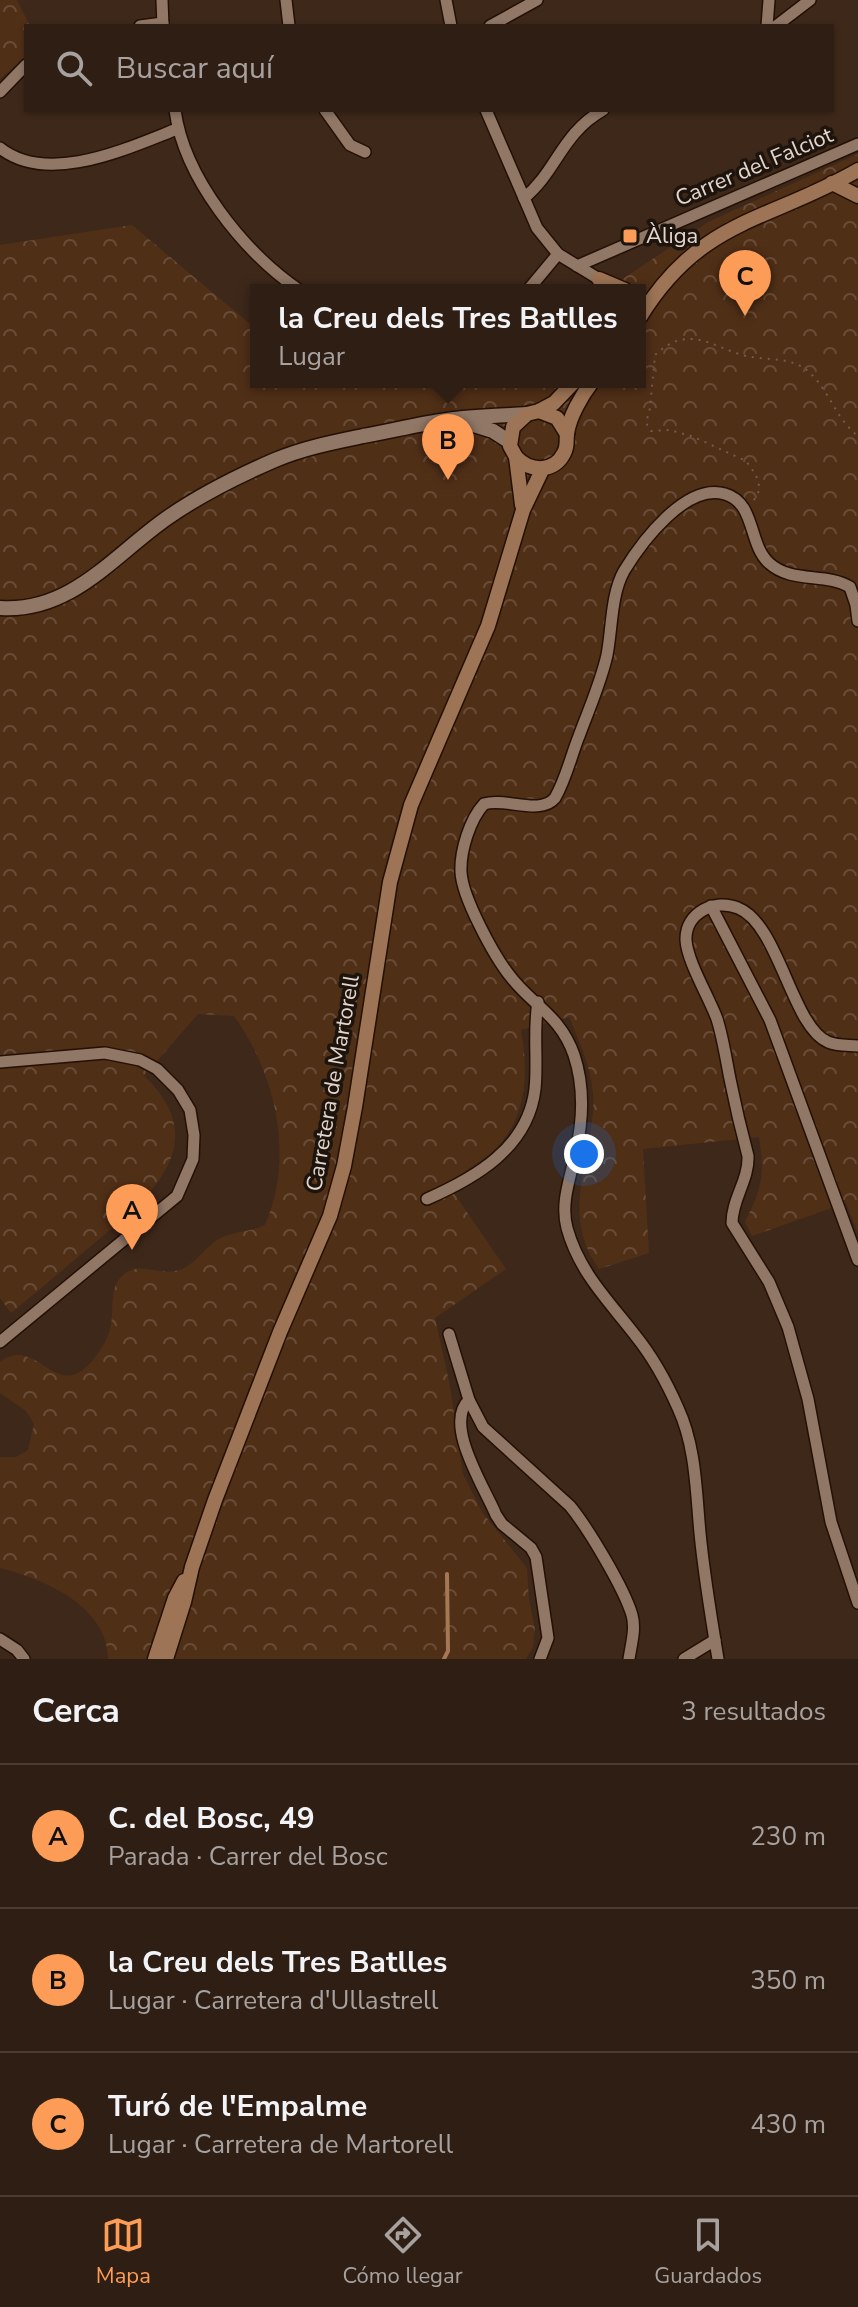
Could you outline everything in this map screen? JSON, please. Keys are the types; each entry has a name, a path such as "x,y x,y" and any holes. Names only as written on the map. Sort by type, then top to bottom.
{"main road":[{"path":"647,293 668,278 693,253 730,228 858,170"},
{"path":"832,183 858,196"},
{"path":"599,279 605,284"},
{"path":"599,279 611,284"},
{"path":"510,442 513,427 533,412 554,403 568,388"},
{"name":"Carretera de Martorell","path":"166,1659 192,1567 261,1382 330,1216 344,1166 383,922 399,844 426,768 488,626 523,510 543,468 561,458 567,447 567,434 573,417 589,388"},
{"path":"533,412 557,418 567,434"},
{"name":"Carretera de Martorell","path":"510,442 516,457 523,510"},
{"path":"516,457 525,466 543,468"},
{"path":"155,1659 175,1598 192,1567"}],"street":[{"path":"162,0 163,24"},
{"path":"286,0 289,24"},
{"path":"446,0 451,24"},
{"path":"494,24 537,0"},
{"path":"767,24 769,0"},
{"path":"779,24 810,0"},
{"path":"0,92 24,67"},
{"path":"175,112 177,129 199,181 216,208 292,284"},
{"path":"326,112 350,145 365,152"},
{"path":"487,112 537,228 558,254 599,279"},
{"path":"524,198 536,188 577,128 600,112"},
{"path":"0,148 22,161 64,164 115,152 177,129"},
{"name":"Carrer del Falciot","path":"577,266 858,144"},
{"path":"533,284 558,254"},
{"path":"0,608 35,607 68,593 167,518 233,479 279,458 353,438 448,420 533,412"},
{"path":"448,420 475,424 510,442"},
{"path":"718,1659 700,1535 693,1458 679,1410 636,1336 588,1277 568,1231 564,1210 580,1126 580,1085 574,1055 562,1029 510,977 485,935 467,896 461,872 462,861 476,815 484,804 543,806 555,798 606,658 624,572 648,535 681,505 713,492 734,498 744,510 760,551 771,565 790,575 828,580 850,587 858,621"},
{"path":"858,1046 833,1044 817,1035 770,943 750,916 731,906 711,906 690,921 686,942 718,1022 748,1156 748,1172 732,1213 732,1223 769,1282 788,1327 808,1399 831,1522 858,1603"},
{"path":"711,906 770,1020 858,1260"},
{"path":"427,1199 468,1181 484,1170 519,1132 534,1091 538,1002"},
{"path":"0,1062 105,1053 140,1060 157,1069 178,1090 190,1110 194,1135 193,1159 177,1196 0,1342"},
{"path":"449,1334 469,1400 483,1427 570,1506 581,1519 620,1587 632,1616 629,1659"},
{"path":"469,1400 460,1415 467,1454 496,1515 502,1524 531,1548 539,1568 548,1638 540,1659"},
{"path":"0,1639 17,1650 24,1659"},
{"path":"684,1659 715,1640"}],"path":[{"path":"744,510 760,489 756,475 746,461 694,437 670,430 651,431 646,423 655,355 666,345 681,340 709,340 745,355 795,363 809,371 840,418 858,436"}],"green space":[{"path":"0,0 17,0 29,24 24,24 24,58 0,79"},
{"path":"858,154 858,1233 846,1203 752,1236 745,1222 761,1181 759,1137 643,1149 649,1253 599,1269 588,1250 580,1211 580,1192 593,1112 587,1063 569,1017 521,1030 525,1079 513,1125 493,1151 447,1183 506,1269 435,1318 450,1386 463,1474 482,1512 527,1568 535,1629 533,1647 526,1659 108,1659 105,1640 85,1610 54,1588 0,1568 0,1457 16,1457 28,1450 34,1424 26,1411 0,1393 0,1362 21,1355 59,1374 68,1376 83,1370 106,1341 115,1287 128,1271 141,1268 168,1272 182,1269 219,1239 265,1225 279,1172 279,1144 270,1090 249,1039 234,1016 198,1014 144,1076 165,1101 174,1125 174,1148 166,1170 133,1210 11,1313 0,1298 0,245 132,225 250,324 250,388 646,388 646,284 615,284 708,222"}],"waterway":[{"path":"444,1659 448,1651 447,1574"}],"place":[{"name":"Àliga","path":"630,236"},
{"name":"Turó de l'Empalme","path":"745,316"},
{"name":"la Creu dels Tres Batlles","path":"448,480"},
{"name":"C. del Bosc, 49","path":"132,1250"}]}
